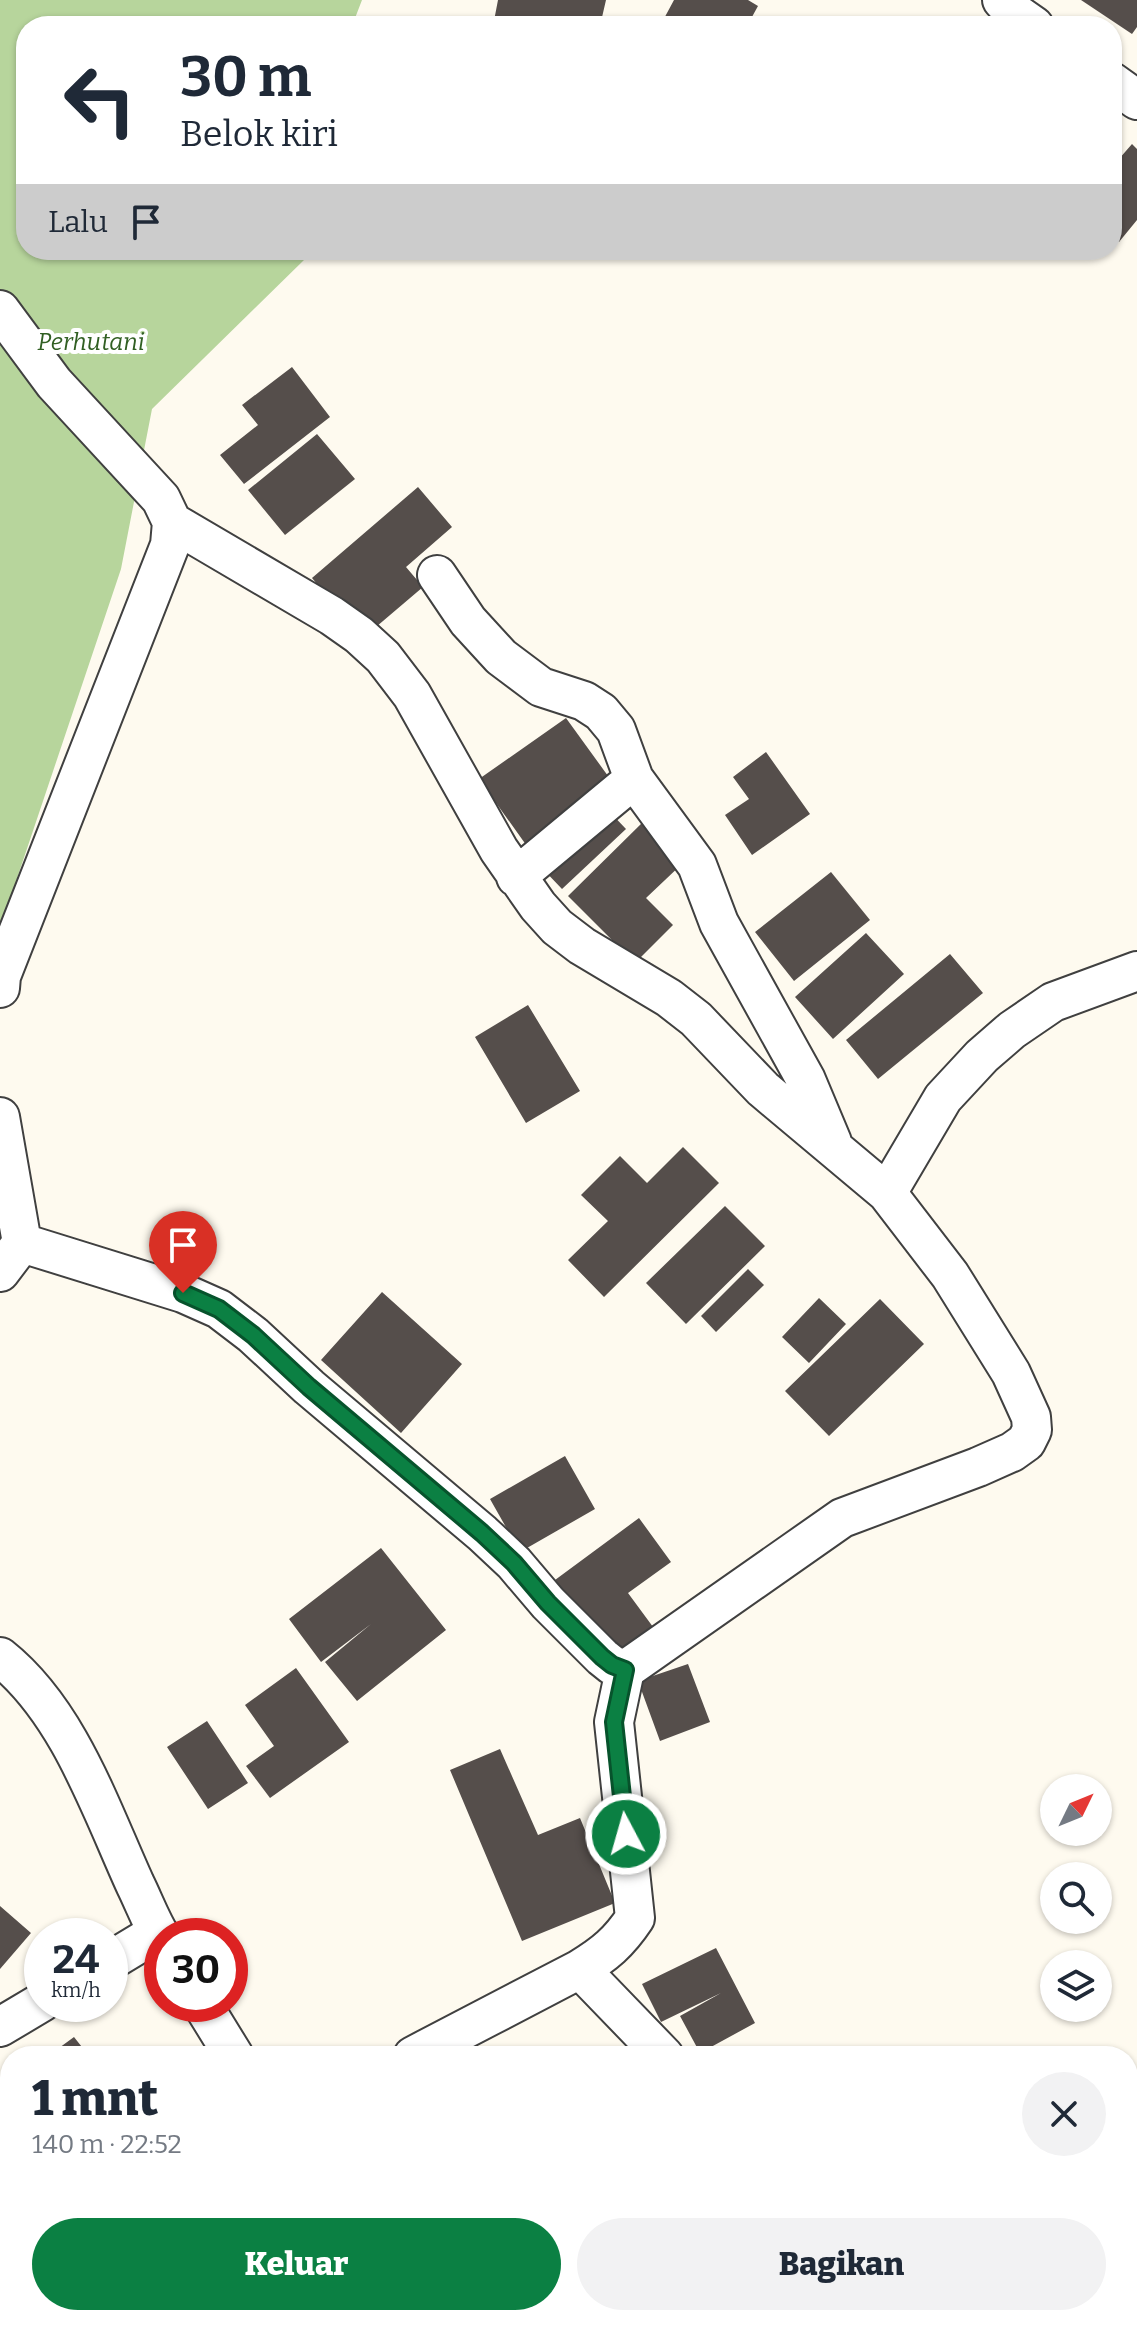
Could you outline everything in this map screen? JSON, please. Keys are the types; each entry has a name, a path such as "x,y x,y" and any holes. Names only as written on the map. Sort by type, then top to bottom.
{"street":[{"path":"1002,0 1020,16"},
{"path":"0,310 54,383 161,499 172,522 170,545 1,976 0,988"},
{"path":"172,522 332,616 383,657 412,695 516,877 557,927 582,946 669,998 696,1019 763,1089 887,1193 950,1275 1011,1373 1031,1417 1032,1430 1026,1442 1012,1452 842,1518 625,1670 614,1722 635,1918 605,1954 432,2046"},
{"path":"437,575 468,621 501,657 541,687 584,701 601,712 616,730 634,779 697,865 719,923 806,1080 835,1148"},
{"path":"516,877 634,779"},
{"path":"887,1193 943,1098 982,1056 1012,1030 1053,1002 1137,971"},
{"path":"0,1117 11,1258 183,1293 219,1309 482,1533 602,1657 625,1670"},
{"path":"0,1657 36,1692 58,1723 152,1918"},
{"path":"580,1969 654,2046"},
{"path":"0,2027 24,2013"},
{"path":"213,2022 228,2046"}],"green space":[{"name":"Perhutani","path":"0,0 362,0 356,16 16,16 16,260 304,260 152,409 121,569 0,929"}],"building":[{"path":"498,0 606,0 602,16 495,16"},
{"path":"674,0 748,0 758,6 752,16 665,16"},
{"path":"1081,0 1137,0 1137,27 1132,34 1122,27 1122,16 1105,16"},
{"path":"1132,144 1137,149 1137,220 1122,238 1122,156"},
{"path":"292,367 330,417 244,484 220,455 258,425 242,405"},
{"path":"317,434 355,479 285,535 248,490"},
{"path":"418,487 452,527 406,567 423,587 363,638 312,578"},
{"path":"566,718 616,787 529,849 479,779"},
{"path":"766,752 810,814 752,855 725,815 749,799 733,777"},
{"path":"605,807 626,829 562,889 541,867"},
{"path":"644,821 684,862 646,898 673,925 635,963 568,896"},
{"path":"831,872 870,920 794,981 755,932"},
{"path":"866,933 904,974 833,1039 795,997"},
{"path":"950,954 983,993 878,1079 846,1040"},
{"path":"528,1005 580,1091 526,1123 475,1037"},
{"path":"683,1147 719,1183 604,1297 568,1260 608,1221 581,1195 620,1156 647,1183"},
{"path":"725,1206 765,1246 686,1324 646,1283"},
{"path":"748,1269 764,1285 716,1332 701,1316"},
{"path":"382,1292 462,1364 401,1433 321,1360"},
{"path":"819,1298 846,1324 809,1363 782,1337"},
{"path":"880,1299 924,1344 829,1436 785,1391"},
{"path":"565,1456 595,1509 520,1552 490,1499"},
{"path":"639,1518 671,1562 628,1593 656,1631 615,1661 555,1580"},
{"path":"381,1548 446,1630 357,1701 325,1662 371,1624 321,1662 289,1619"},
{"path":"688,1664 710,1722 660,1741 638,1681"},
{"path":"296,1668 349,1742 270,1798 246,1766 274,1746 245,1705"},
{"path":"207,1721 248,1783 208,1809 167,1747"},
{"path":"500,1749 538,1835 580,1818 615,1903 522,1941 450,1770"},
{"path":"0,1906 24,1927 24,1941 0,1969"},
{"path":"716,1948 755,2023 713,2046 696,2046 680,2016 721,1993 661,2022 642,1984"},
{"path":"74,2037 81,2046 62,2046"}],"route":[{"path":"183,1293 219,1309 253,1335 309,1387 482,1533 602,1657 625,1670 614,1722 626,1834"}]}
